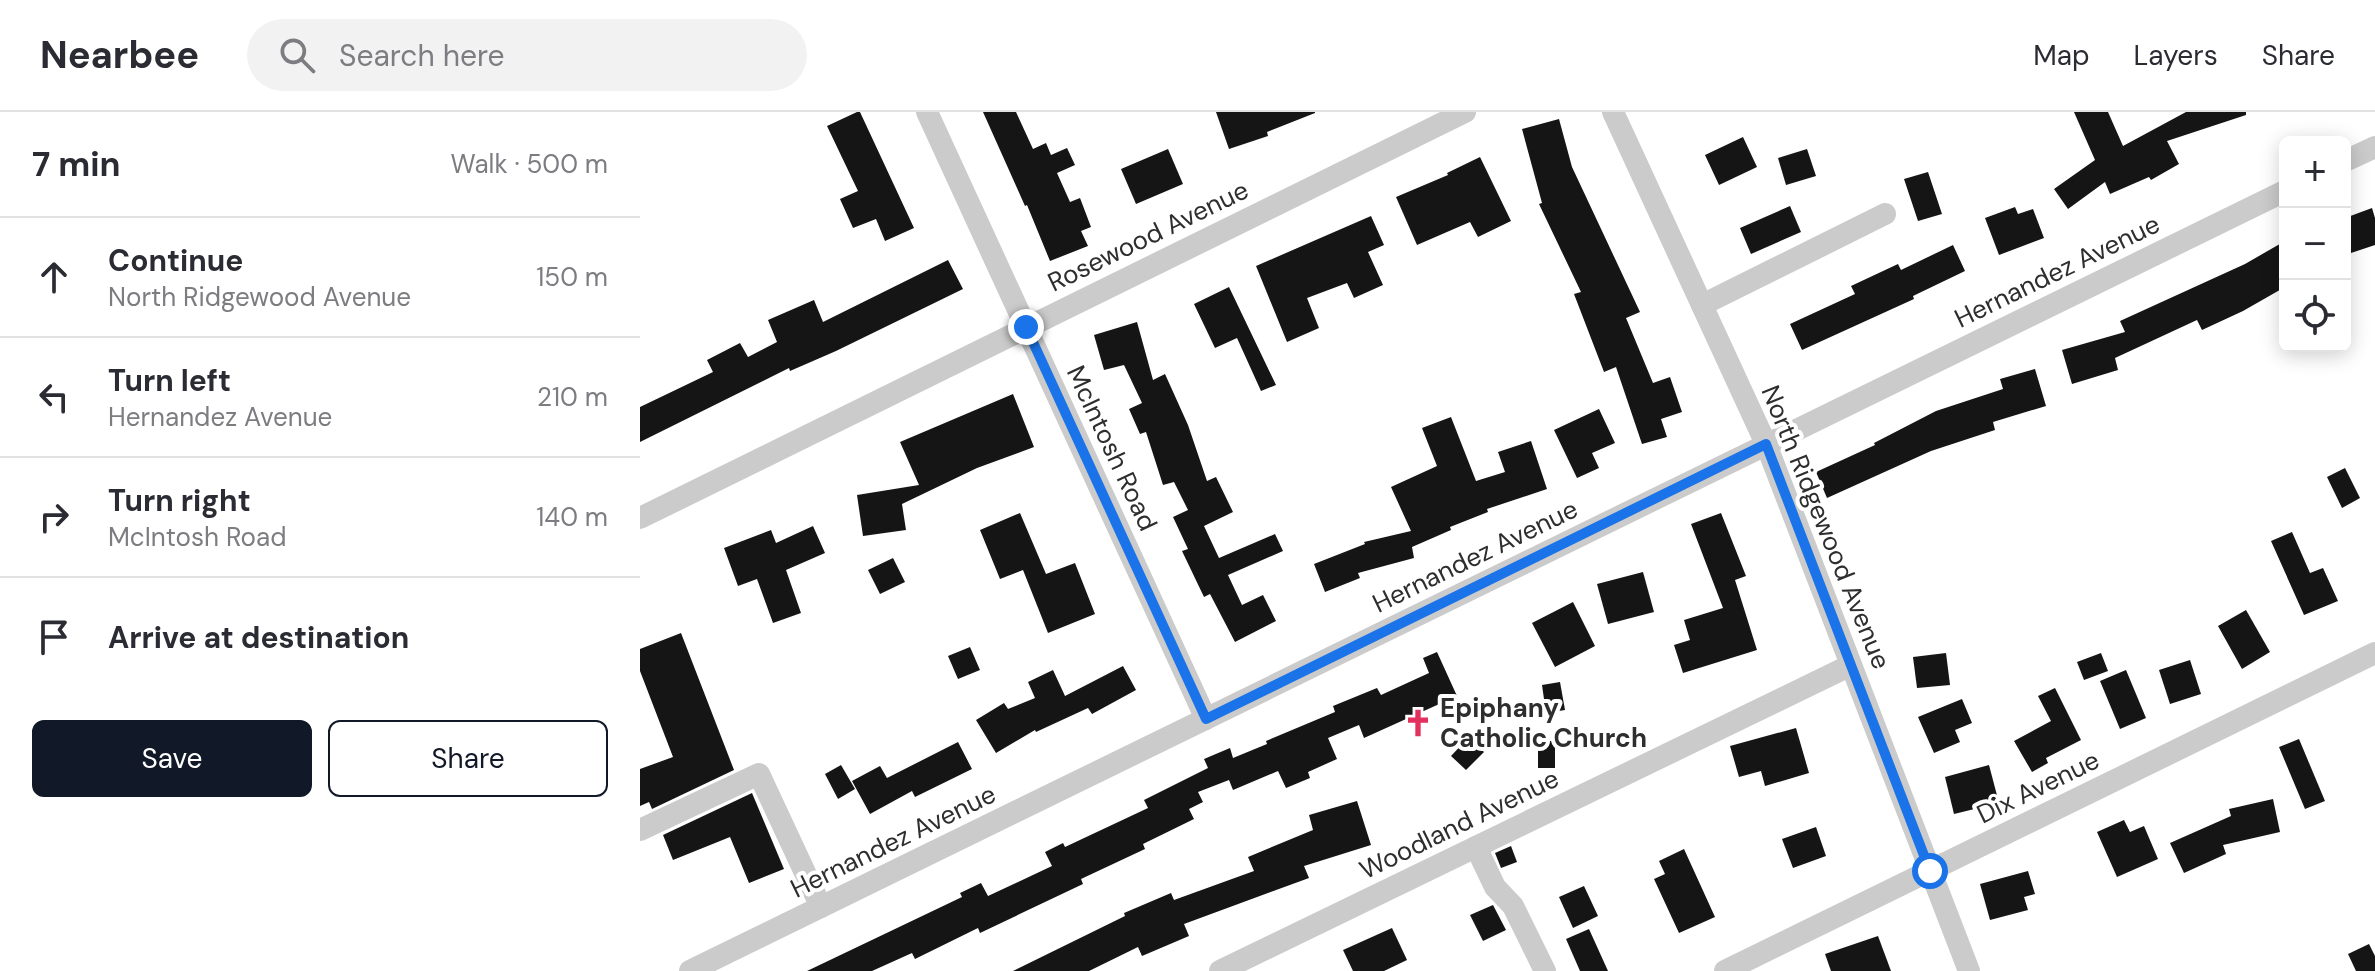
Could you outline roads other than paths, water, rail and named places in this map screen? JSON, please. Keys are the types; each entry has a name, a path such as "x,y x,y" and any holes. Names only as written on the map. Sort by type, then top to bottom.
{"street":[{"name":"McIntosh Road","path":"927,112 1206,719"},
{"name":"Rosewood Avenue","path":"640,518 1465,112"},
{"name":"North Ridgewood Avenue","path":"1613,112 1766,444 1969,971"},
{"path":"2351,158 2375,147"},
{"name":"Hernandez Avenue","path":"690,971 2279,194"},
{"path":"1702,305 1885,214"},
{"name":"Dix Avenue","path":"1725,971 2375,653"},
{"name":"Woodland Avenue","path":"1220,971 1851,665"},
{"path":"640,830 759,774 821,907"},
{"path":"1476,847 1495,887 1513,906 1545,971"}],"place":[{"name":"Epiphany Catholic Church","path":"1418,723"}]}
